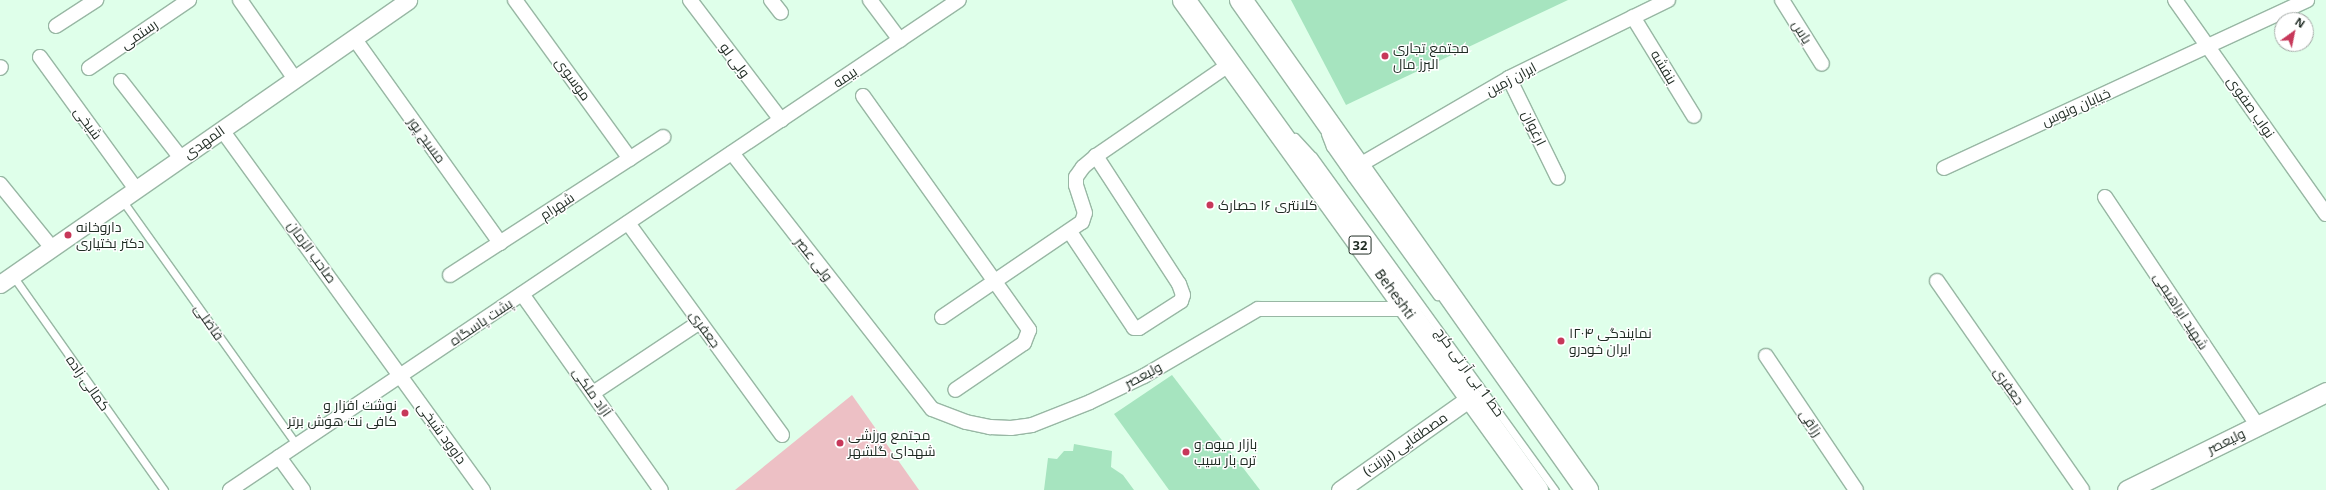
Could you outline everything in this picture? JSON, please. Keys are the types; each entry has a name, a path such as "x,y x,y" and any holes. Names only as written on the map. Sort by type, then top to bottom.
{"main road":[{"name":"Beheshti","path":"1184,0 1536,490"},
{"path":"1241,0 1587,490"},
{"name":"ولیعصر","path":"2127,490 2326,392"}],"street":[{"path":"56,26 96,0"},
{"name":"رستمی","path":"89,68 189,0"},
{"path":"240,0 295,79"},
{"name":"المهدی","path":"6,280 408,0"},
{"name":"موسوی","path":"515,0 630,159"},
{"name":"ولی لو","path":"690,0 781,120"},
{"path":"771,0 781,13"},
{"path":"870,0 900,40"},
{"name":"بیمه","path":"732,153 960,0"},
{"name":"ایران زمین","path":"1358,166 1509,78 1668,0"},
{"name":"یاس","path":"1782,0 1822,64"},
{"name":"نواب صفوی","path":"2175,0 2326,214"},
{"name":"خیابان ونوس","path":"1944,168 2209,47 2307,0"},
{"name":"بنفشه","path":"1633,17 1694,116"},
{"name":"مسیح پور","path":"354,38 500,243"},
{"name":"شیخی","path":"40,57 136,189"},
{"path":"942,317 1070,232 1082,222 1085,213 1076,186 1076,177 1096,156 1230,64"},
{"name":"ارغوان","path":"1509,78 1558,178"},
{"path":"121,81 181,158"},
{"path":"864,96 1029,330 1024,343 955,390"},
{"name":"صاحب الزمان","path":"222,130 401,375"},
{"name":"شهرام","path":"450,275 664,137"},
{"name":"پشت پاسگاه","path":"230,490 732,153"},
{"name":"ولی عصر","path":"732,153 897,365"},
{"path":"1070,232 1134,328 1139,328 1181,301 1183,295 1179,284 1096,156"},
{"path":"0,184 52,248"},
{"name":"شهید ابراهیمی","path":"2105,197 2257,426"},
{"name":"جعفری","path":"628,223 782,435"},
{"name":"جعفری","path":"1937,281 2082,490"},
{"name":"آزاد ملکی","path":"522,294 661,490"},
{"name":"ولیعصر","path":"897,365 932,409 966,422 1011,428 1032,425 1090,402 1144,376 1258,310 1407,309"},
{"path":"593,393 700,322"},
{"name":"رزاقی","path":"1766,356 1856,490"},
{"name":"داوود شیخی","path":"401,375 483,490"},
{"name":"مصطفایی (برزنت)","path":"1340,490 1470,398"},
{"path":"279,457 303,490"}],"lane":[{"name":"خط 1 بی آر تی کرج","path":"1247,88 1313,156 1555,490"},
{"name":"خط 1 بی آر تی کرج","path":"1308,94 1330,147 1443,305"},
{"name":"فاضلی","path":"122,200 297,445"},
{"name":"کمالی زاده","path":"6,280 164,490"}],"shaded area":[{"name":"مجتمع ورزشی شهدای گلشهر","path":"852,395 919,490 735,490"}],"building":[{"name":"مجتمع تجاری البرز مال","path":"1291,0 1568,0 1346,105"},
{"name":"بازار میوه و تره بار سیب","path":"1172,375 1260,490 1169,490 1114,414"},
{"path":"1074,444 1112,451 1111,467 1123,475 1134,490 1044,490 1048,458 1057,459 1064,451 1073,451"}],"place":[{"name":"مجتمع تجاری البرز مال","path":"1385,56"},
{"name":"کلانتری ۱۶ حصارک","path":"1210,205"},
{"name":"داروخانه دکتر بختیاری","path":"68,235"},
{"name":"۱۲۰۴ نمایندگی ایران خودرو","path":"1561,341"},
{"name":"نوشت افزار و کافی نت هوش برتر","path":"405,413"},
{"name":"مجتمع ورزشی شهدای گلشهر","path":"840,443"},
{"name":"بازار میوه و تره بار سیب","path":"1186,452"}]}
